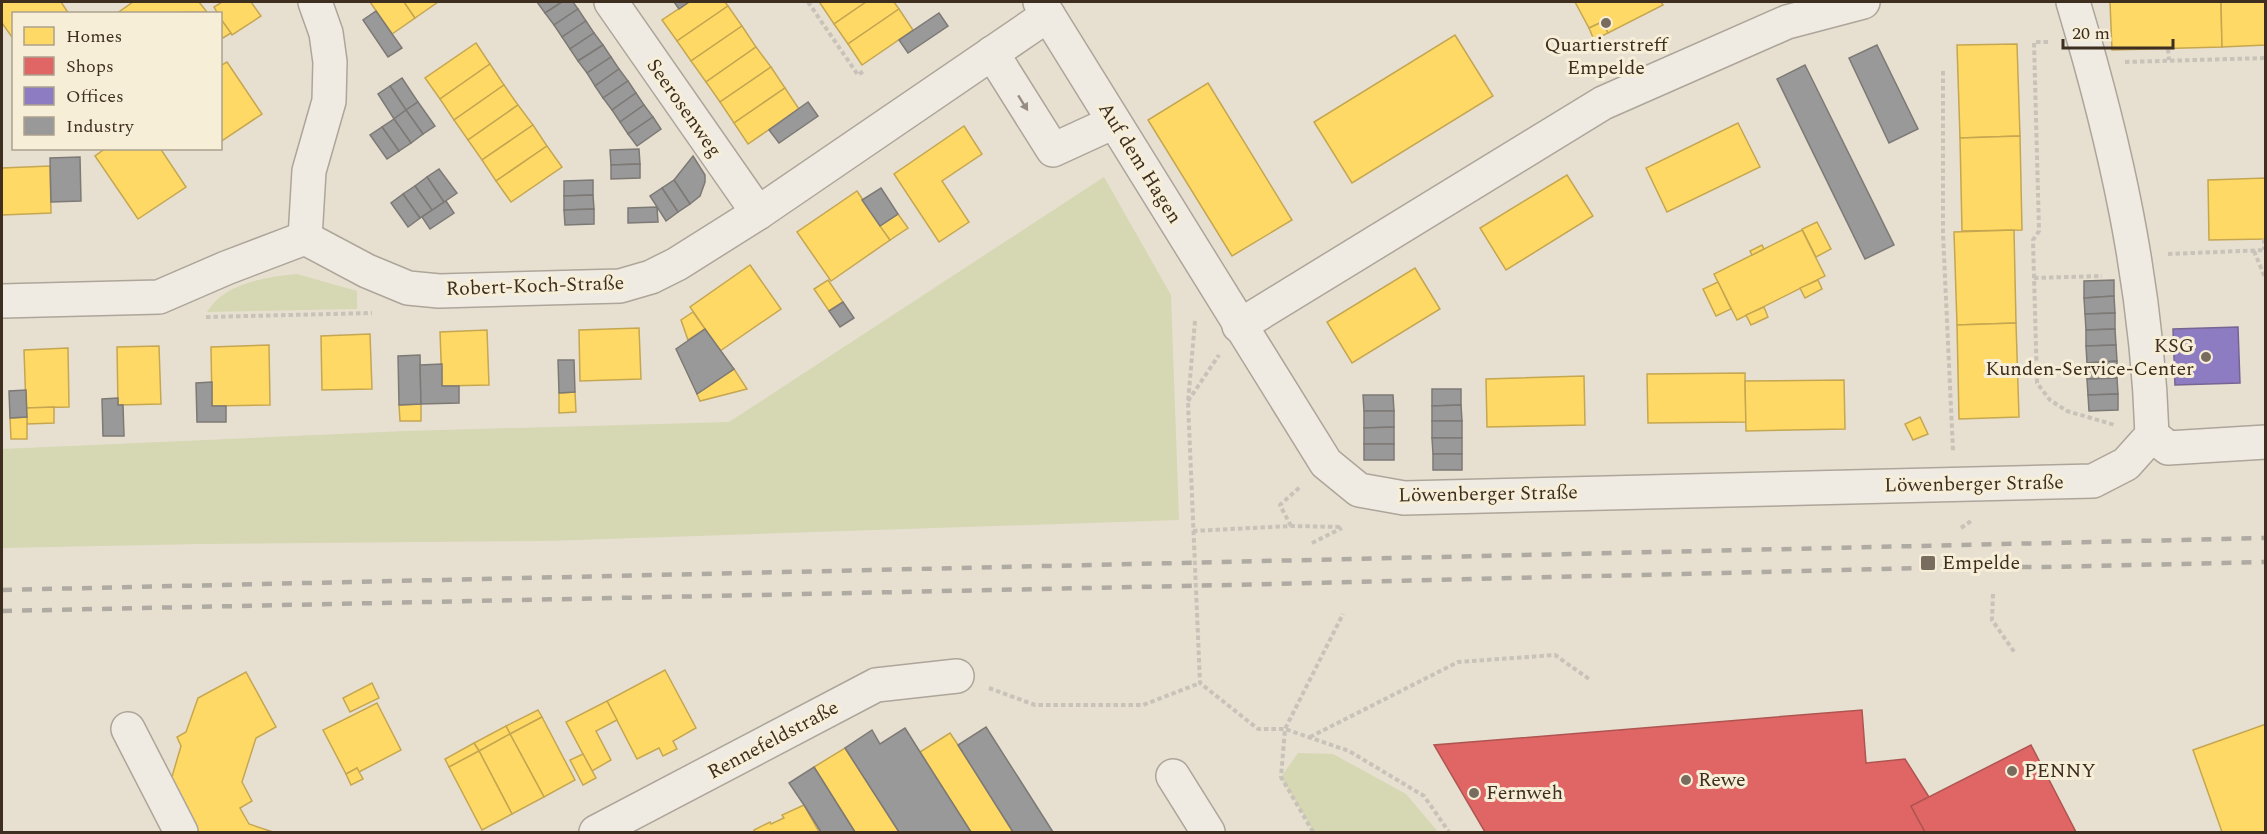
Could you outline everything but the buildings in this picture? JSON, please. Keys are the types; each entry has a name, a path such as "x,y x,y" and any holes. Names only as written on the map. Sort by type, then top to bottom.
{"street":[{"path":"2,301 159,297 305,238 309,171 329,101 330,62 315,2"},
{"name":"Seerosenweg","path":"611,2 758,213"},
{"path":"1239,326 1602,103 1787,22 1863,2"},
{"path":"2073,2 2112,144 2136,265 2149,370 2152,435 2168,448 2265,442"},
{"name":"Robert-Koch-Straße","path":"305,238 368,271 408,288 439,291 620,286 651,278 758,213 992,53 1044,8"},
{"name":"Auf dem Hagen","path":"1044,8 1239,326"},
{"path":"992,53 1053,150 1114,122"},
{"name":"Löwenberger Straße","path":"1239,326 1326,464 1359,490 1404,498 2093,481 2126,464 2152,435"},
{"name":"Rennefeldstraße","path":"596,832 876,686 957,676"},
{"path":"128,729 181,832"},
{"path":"1173,776 1208,832"}],"path":[{"path":"808,2 858,75 865,70"},
{"path":"2152,435 2067,411 2050,400 2037,383 2033,240 2039,231 2034,42 2088,52 2169,60 2265,58"},
{"path":"2168,49 2169,60"},
{"path":"1942,70 1943,234 1954,484"},
{"path":"2034,278 2265,250 2264,239"},
{"path":"2254,251 2265,280"},
{"path":"159,297 197,317 379,313 408,288"},
{"path":"1195,320 1188,402 1200,683 1258,729 1285,729 1349,751 1424,796 1449,832"},
{"path":"1188,402 1239,326"},
{"path":"1291,526 1280,505 1326,464"},
{"path":"1193,531 1291,526 1342,527 1312,543"},
{"path":"1993,594 1992,620 2015,652"},
{"path":"1313,832 1281,777 1285,729 1343,614"},
{"path":"1309,737 1458,662 1555,655 1589,679"},
{"path":"957,676 1035,705 1143,705 1200,683"}],"green space":[{"path":"1104,177 1171,295 1179,520 546,541 2,548 2,449 406,431 729,422"},
{"path":"297,274 357,291 357,309 207,312 214,302 235,288 272,277"},
{"path":"1298,753 1333,754 1406,794 1438,832 1314,832 1281,777"}],"railway":[{"path":"2,590 2266,538"},
{"path":"2,611 2266,562"}],"place":[{"name":"Quartierstreff Empelde","path":"1606,23"},
{"name":"KSG Kunden-Service-Center","path":"2206,357"},
{"name":"Empelde","path":"1928,563"},
{"name":"PENNY","path":"2012,771"},
{"name":"Rewe","path":"1686,780"},
{"name":"Fernweh","path":"1474,793"}]}
